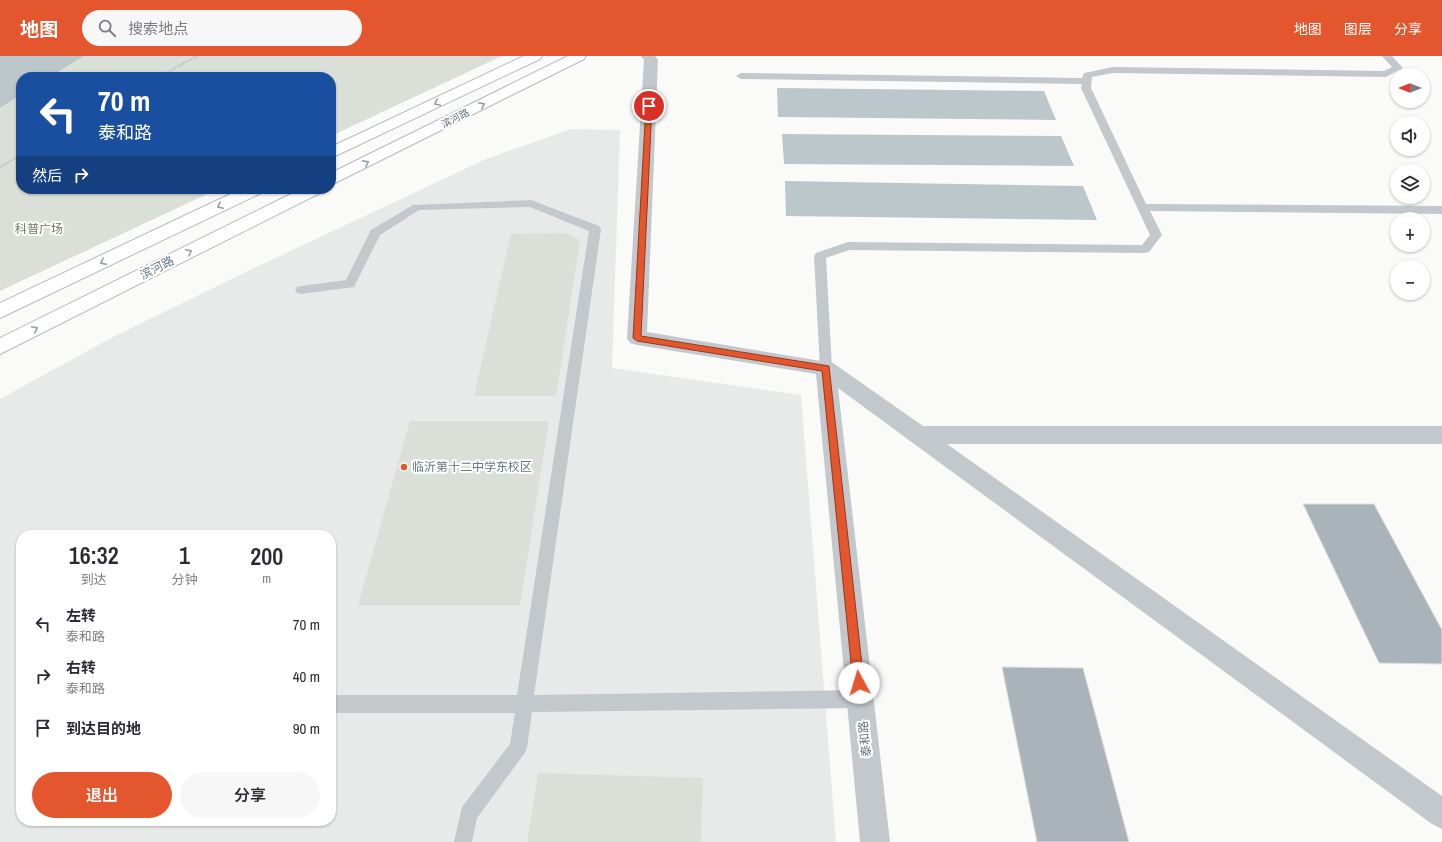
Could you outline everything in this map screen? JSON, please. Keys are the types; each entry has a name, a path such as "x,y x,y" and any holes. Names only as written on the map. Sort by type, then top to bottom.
{"main road":[{"name":"滨河路","path":"336,151 535,56"},
{"name":"滨河路","path":"336,178 579,56"},
{"path":"0,311 245,194"},
{"name":"滨河路","path":"0,347 304,194"}],"street":[{"path":"648,56 651,60 637,338 826,368 1442,814"},
{"name":"泰和路","path":"826,368 875,842"},
{"path":"918,434 1442,435"}],"lane":[{"path":"826,368 820,256 848,246 1145,249 1156,235 1086,88 1087,75 1113,70 1386,74 1398,68 1387,56"},
{"path":"742,76 1086,81"},
{"path":"300,290 350,284 376,233 417,207 531,203 596,229 518,748 468,814 463,842"},
{"path":"1143,207 1442,210"},
{"path":"336,704 525,704 860,699"}],"path":[{"path":"168,72 197,56"},
{"path":"0,167 16,158"}],"shaded area":[{"path":"0,56 84,56 58,72 16,72 16,98 0,108"},
{"path":"777,88 1044,91 1056,120 778,117"},
{"name":"临沂第十二中学东校区","path":"571,129 620,130 612,368 801,395 836,842 0,842 0,399 111,338 250,270 486,159"},
{"path":"782,134 1061,136 1074,166 784,164"},
{"path":"785,181 1083,186 1097,220 786,216"}],"green space":[{"path":"84,56 502,56 336,134 336,72 58,72"},
{"name":"科普广场","path":"16,98 16,194 207,194 0,291 0,108"},
{"path":"565,233 580,240 556,396 474,396 511,234"},
{"path":"410,421 549,421 520,605 358,605"},
{"path":"538,773 703,778 701,842 527,842"}],"building":[{"path":"1303,504 1374,504 1442,630 1442,664 1379,663"},
{"path":"1002,667 1083,668 1129,842 1037,842"}],"place":[{"name":"临沂第十二中学东校区","path":"404,467"}],"route":[{"path":"649,106 637,338 826,368 859,683"}]}
